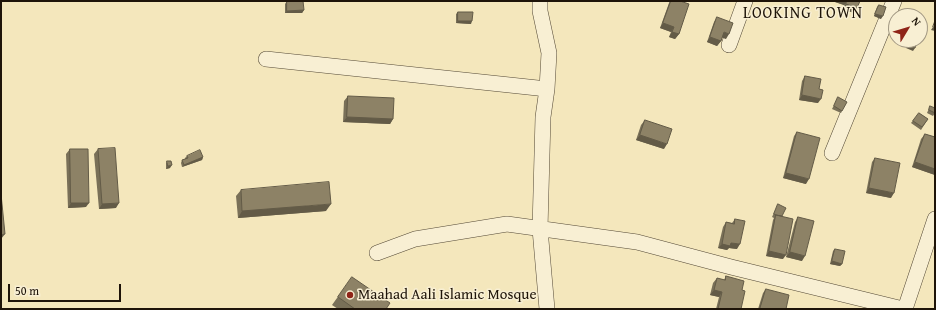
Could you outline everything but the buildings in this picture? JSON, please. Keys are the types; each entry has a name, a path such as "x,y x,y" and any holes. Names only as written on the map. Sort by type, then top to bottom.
{"street":[{"path":"540,1 540,11 549,53 547,89 543,117 540,229 546,309"},
{"path":"729,46 745,1"},
{"path":"832,153 894,1"},
{"path":"266,59 547,89"},
{"path":"377,253 415,239 507,224 637,242 904,309 935,219"}],"place":[{"name":"Maahad Aali Islamic Mosque","path":"350,295"}],"district":[{"name":"LOOKING TOWN","path":"803,14"}]}
